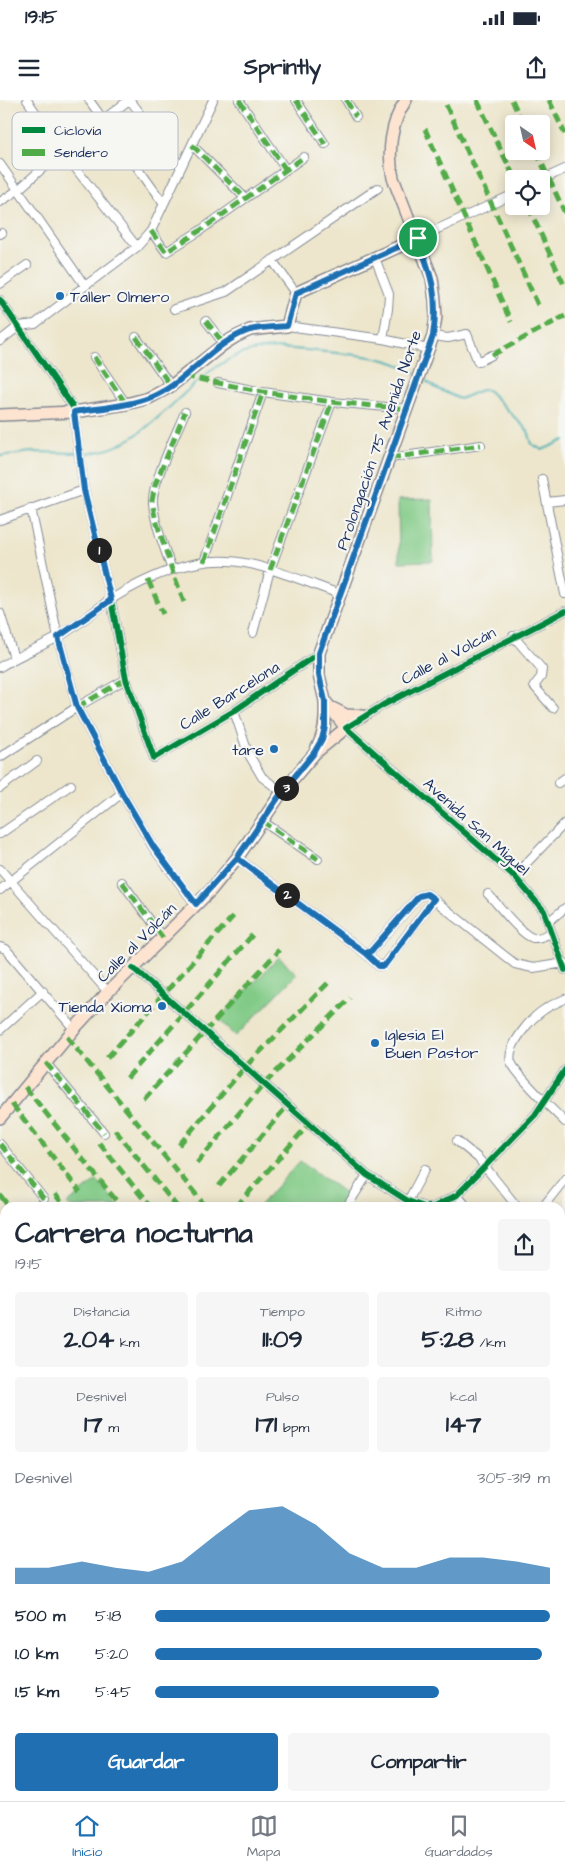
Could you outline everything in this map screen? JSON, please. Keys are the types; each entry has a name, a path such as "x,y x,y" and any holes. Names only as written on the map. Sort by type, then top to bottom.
{"main road":[{"name":"Prolongación 75 Avenida Norte","path":"346,728 327,704 319,675 319,653 408,409 433,336 436,317 432,278 393,178 391,168 391,136 406,100"},
{"path":"0,414 74,412 126,404 150,398 171,386 224,344 250,330 287,326 296,293 418,238"},
{"path":"314,753 322,739 327,704 346,715 364,716"},
{"name":"Calle al Volcán","path":"0,1118 74,1029 108,992 196,904 237,858 282,792 314,753 346,728"}],"street":[{"path":"28,100 36,112"},
{"path":"89,100 97,112"},
{"path":"113,112 130,100 139,112"},
{"path":"0,341 18,326 34,324 137,246 150,231 192,145 203,117 213,100"},
{"path":"239,100 286,170"},
{"path":"296,100 325,144"},
{"path":"346,100 356,117"},
{"path":"192,145 244,198"},
{"path":"150,231 166,252 304,156"},
{"path":"178,163 181,167"},
{"path":"0,164 85,286"},
{"path":"550,176 565,169"},
{"path":"0,202 18,190 41,170"},
{"path":"77,170 137,246"},
{"path":"138,170 163,204"},
{"path":"174,309 226,292 378,188"},
{"path":"418,238 505,198"},
{"path":"375,258 389,294 383,339"},
{"path":"272,260 296,293"},
{"path":"0,284 28,265"},
{"path":"0,300 73,407 84,490 111,600 126,678 0,757"},
{"path":"206,321 224,344"},
{"path":"287,326 383,339 427,354"},
{"path":"433,336 448,338 467,334 478,362 492,355"},
{"path":"136,337 171,386"},
{"path":"94,357 126,404"},
{"path":"218,383 332,402 408,409"},
{"path":"204,562 263,392"},
{"path":"253,633 270,570 332,402"},
{"path":"172,570 152,501 155,485 184,412"},
{"path":"390,458 480,445"},
{"path":"542,479 565,594"},
{"path":"0,520 84,490"},
{"path":"546,502 565,500"},
{"path":"31,508 58,637 77,707 122,793 153,846 196,904"},
{"path":"0,667 14,658 58,637 111,600 148,580 172,570 204,562 237,562 270,570 340,594"},
{"name":"Calle al Volcán","path":"346,728 364,716 565,611"},
{"path":"0,613 14,658"},
{"path":"514,636 542,669 541,677 534,686 553,708"},
{"name":"Calle Barcelona","path":"126,678 154,758 234,711 319,653"},
{"path":"234,711 248,753 262,777 282,792"},
{"name":"Avenida San Miguel","path":"346,728 514,876 544,911 564,966"},
{"path":"0,788 37,761"},
{"path":"0,834 71,785"},
{"path":"0,890 122,793"},
{"path":"262,821 318,859"},
{"path":"514,876 565,823"},
{"path":"237,858 365,953 379,966 384,966 434,899"},
{"path":"0,870 108,992"},
{"path":"122,882 163,938"},
{"path":"365,953 371,951 419,896 427,894 515,964 533,968 564,966"},
{"path":"488,894 524,933 532,938 539,938 552,932"},
{"path":"548,922 565,908"},
{"path":"0,947 6,949 74,1029"},
{"path":"133,968 367,1175 408,1201 425,1169"},
{"path":"0,1030 43,991"},
{"path":"565,999 543,1010 532,1020 520,1034 510,1051 511,1062 517,1070 544,1102 565,1122"},
{"path":"46,1062 104,1133"},
{"path":"444,1202 457,1195 535,1115 565,1070"},
{"path":"457,1141 485,1167 513,1202"},
{"path":"0,1144 44,1199"},
{"path":"350,1202 367,1175"},
{"path":"547,1202 565,1179"},
{"path":"457,1195 463,1202"}],"green space":[{"path":"432,499 433,561 399,562 398,500"},
{"path":"279,957 297,974 236,1036 218,1019"},
{"path":"300,1161 349,1196 345,1202 263,1202"},
{"path":"97,1180 115,1202 70,1202"}],"waterway":[{"path":"82,453 106,450 127,441 166,411 204,376 223,363 254,350 286,348 361,355 394,363 415,373"},
{"path":"423,379 436,388 460,399 484,389 489,391 528,431 532,444 542,450 565,440"},
{"path":"0,456 32,452 78,453"}],"marked path":[{"path":"239,100 286,170"},
{"path":"296,100 325,144"},
{"path":"346,100 356,117"},
{"path":"477,100 511,170"},
{"path":"512,100 519,115"},
{"path":"549,100 565,134"},
{"path":"446,105 538,305"},
{"path":"425,129 511,322"},
{"path":"192,145 245,198"},
{"path":"151,231 166,252 198,232 304,157"},
{"path":"540,160 565,213"},
{"path":"532,215 565,287"},
{"path":"492,355 565,316"},
{"path":"206,321 224,344"},
{"path":"136,337 171,386"},
{"path":"94,357 126,404"},
{"path":"184,376 263,392 332,402 408,409"},
{"path":"204,562 263,392"},
{"path":"270,570 332,402"},
{"path":"184,602 155,517 152,501 155,485 185,412"},
{"path":"390,458 481,445"},
{"path":"148,580 163,614"},
{"path":"77,707 126,679"},
{"path":"262,821 318,859"},
{"path":"122,882 163,938"},
{"path":"107,1058 236,913"},
{"path":"127,1078 255,932"},
{"path":"144,1099 279,950"},
{"path":"179,1145 245,1067 328,983"},
{"path":"197,1163 264,1084 350,998"},
{"path":"67,1037 202,1202"},
{"path":"46,1063 104,1133"},
{"path":"25,1087 117,1202"},
{"path":"12,1104 80,1192"},
{"path":"219,1186 288,1105"},
{"path":"240,1202 309,1124"},
{"path":"115,1130 173,1202"},
{"path":"99,1143 146,1202"},
{"path":"0,1144 44,1199"},
{"path":"55,1194 61,1202"},
{"path":"0,1195 5,1202"}],"cycle path":[{"path":"0,300 73,407 84,490 111,600 126,679 154,758 234,711 319,653"},
{"path":"565,611 383,705 346,728 514,876 544,911 565,970"},
{"path":"133,968 367,1175 411,1202"},
{"path":"444,1202 457,1195 535,1115 565,1070"}],"place":[{"name":"Taller Olmero","path":"60,296"},
{"name":"tare","path":"274,749"},
{"name":"Tienda Xioma","path":"162,1006"},
{"name":"Iglesia El Buen Pastor","path":"375,1043"}],"route":[{"path":"418,238 296,293 287,326 250,330 235,337 171,386 150,398 126,404 74,412 84,490 111,600 58,637 77,707 122,793 153,846 196,904 211,890 237,858 255,872 365,953 371,951 419,896 427,894 434,899 384,966 379,966 365,953 237,858 282,792 314,753 324,734 325,701 319,675 319,653 433,336 436,317 432,278 418,238"}]}
